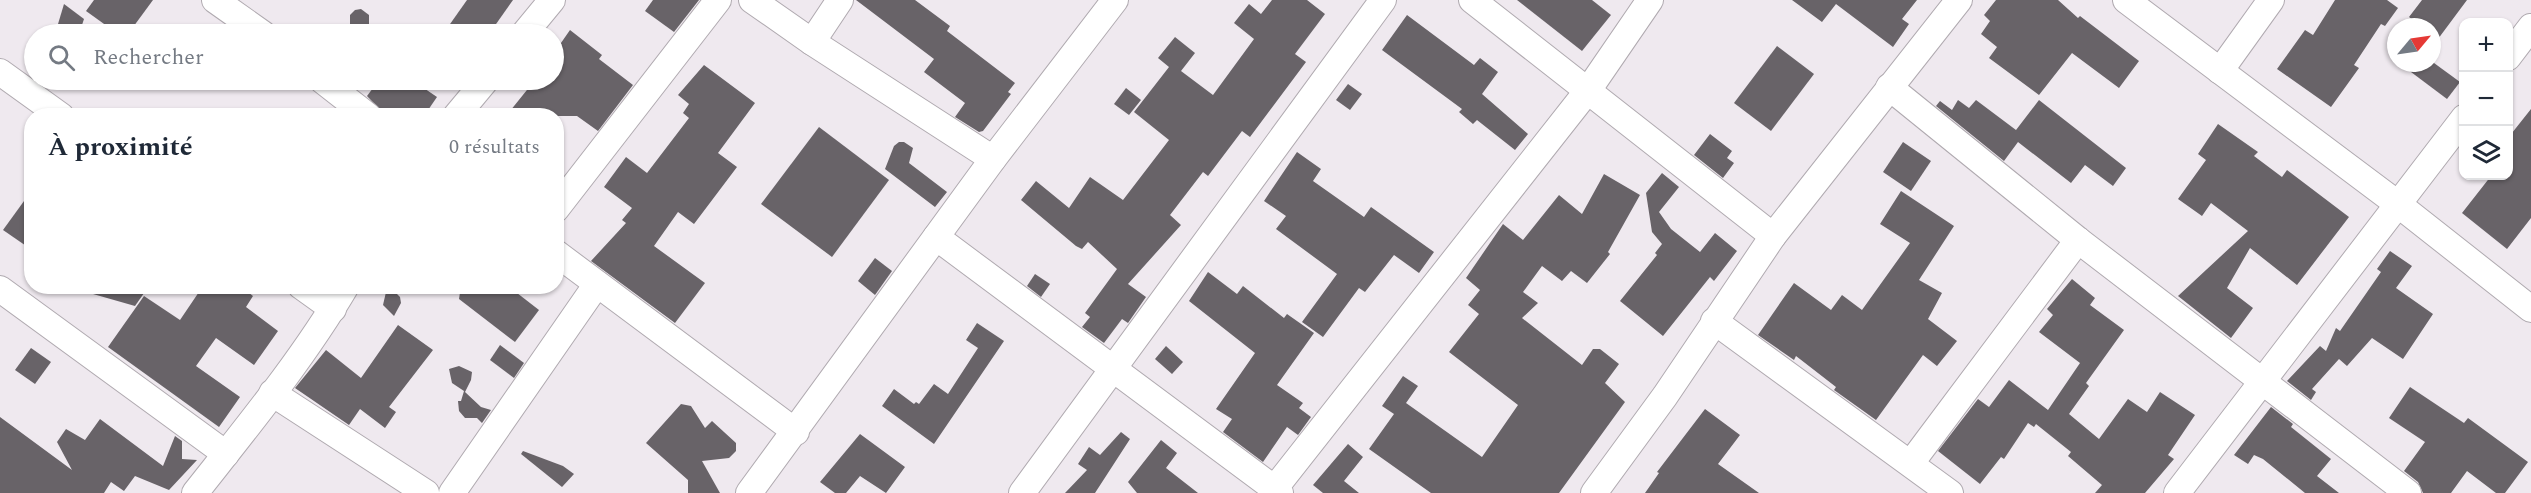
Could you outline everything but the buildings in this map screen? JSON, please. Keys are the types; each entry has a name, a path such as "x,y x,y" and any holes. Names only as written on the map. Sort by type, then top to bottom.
{"street":[{"path":"532,24 552,0"},
{"path":"564,199 718,0"},
{"path":"752,0 812,42 993,159"},
{"path":"812,42 840,0"},
{"path":"749,493 796,432 993,159 1115,0"},
{"path":"1022,493 1383,0"},
{"path":"1472,0 1589,89 1773,236"},
{"path":"936,237 1275,492 1589,89 1650,0"},
{"path":"1602,490 1773,236 1959,0"},
{"path":"2126,0 2399,205 2531,309"},
{"path":"2220,71 2271,0"},
{"path":"230,4 252,24"},
{"path":"2513,50 2531,27"},
{"path":"0,72 24,89"},
{"path":"1889,87 2078,240 2408,493"},
{"path":"25,90 50,108"},
{"path":"334,90 358,108"},
{"path":"463,108 478,90"},
{"path":"2177,493 2260,381 2399,205 2459,123"},
{"path":"1911,463 2078,240"},
{"path":"564,259 796,432"},
{"path":"452,493 597,284"},
{"path":"0,289 226,454"},
{"path":"312,294 333,309"},
{"path":"195,493 272,393 341,294"},
{"path":"1714,321 1950,493"},
{"path":"272,393 426,493"}]}
